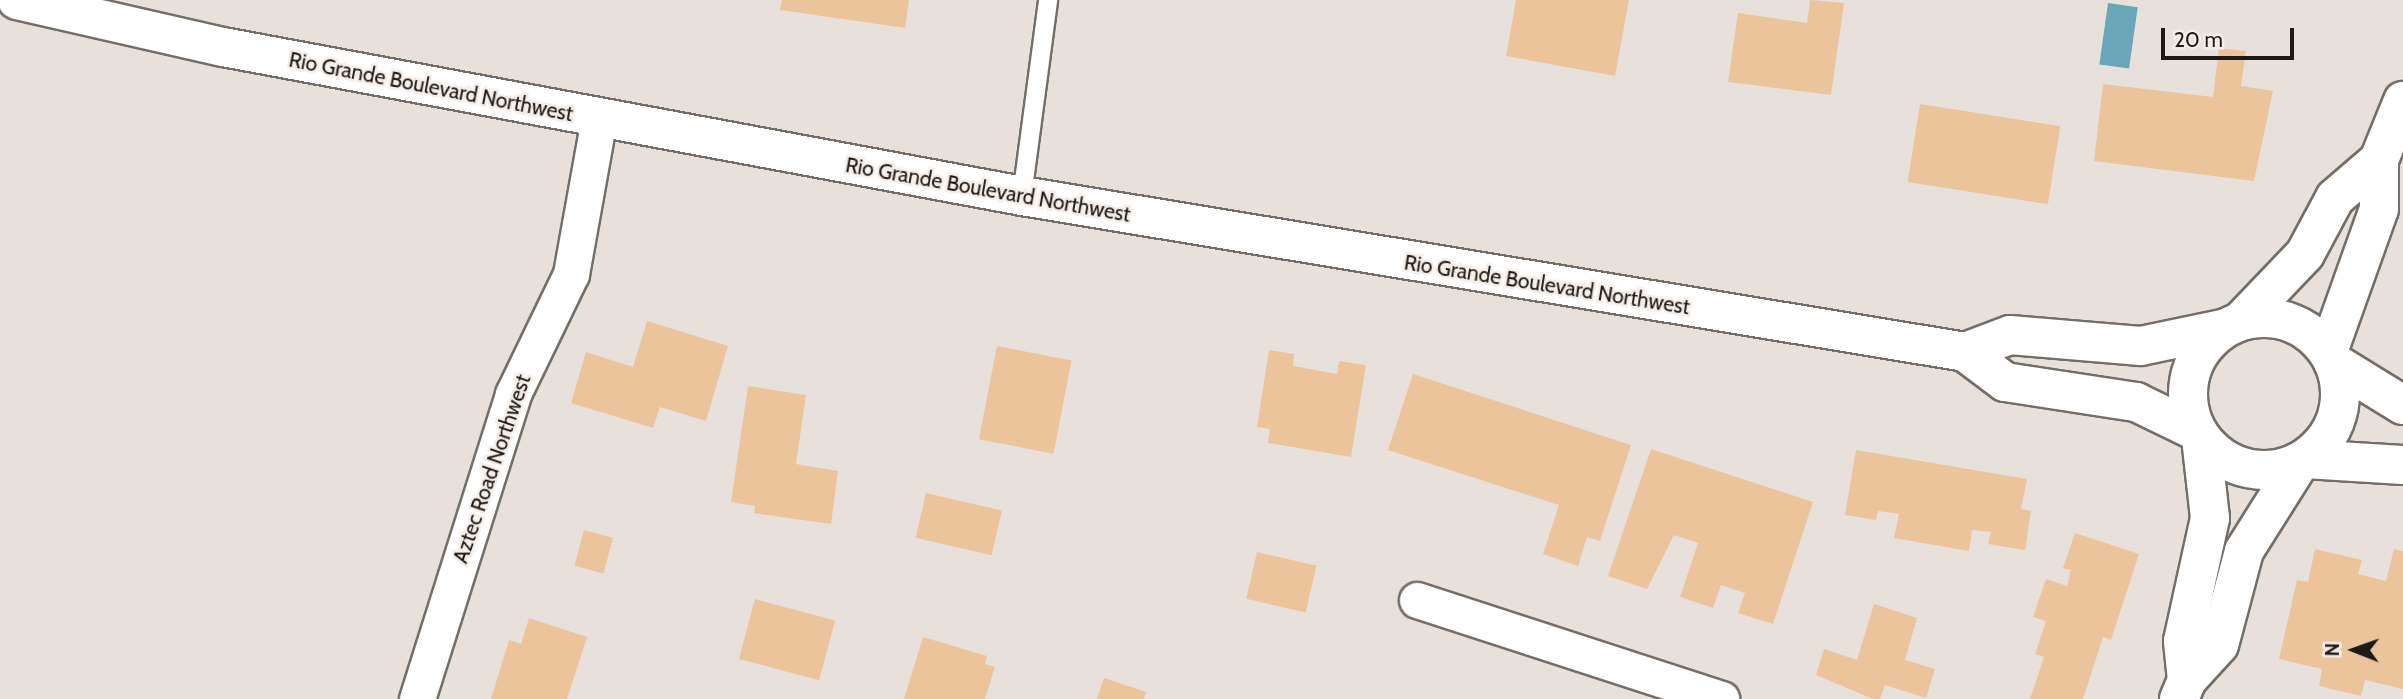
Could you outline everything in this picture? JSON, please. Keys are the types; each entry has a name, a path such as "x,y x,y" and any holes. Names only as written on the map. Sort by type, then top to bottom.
{"main road":[{"name":"Rio Grande Boulevard Northwest","path":"17,0 599,119 1022,197 1965,352"},
{"path":"1965,352 2005,382 2136,402 2199,434 2216,454 2246,468 2279,469 2302,460 2322,445 2340,405 2331,357 2379,209 2379,160 2403,101"},
{"path":"2183,689 2183,640 2210,518 2199,434 2189,410 2193,364 2232,324 2293,270 2336,198 2379,160"},
{"path":"1965,352 2010,335 2141,346 2232,324 2281,318 2308,331 2331,357 2403,405"},
{"path":"2302,460 2403,465"},
{"path":"2183,689 2219,645 2244,551 2302,460"}],"street":[{"name":"Aztec Road Northwest","path":"417,699 513,394 571,274 599,119"},
{"path":"1417,600 1721,699"}],"lane":[{"path":"1022,197 1048,0"}],"water":[{"path":"2108,3 2138,7 2129,69 2099,64"}],"building":[{"path":"782,0 909,0 905,28 780,10"},
{"path":"1516,0 1629,0 1615,76 1506,56"},
{"path":"1810,0 1844,3 1831,95 1728,82 1738,13 1807,23"},
{"path":"2219,48 2246,51 2241,86 2273,91 2254,181 2094,161 2103,84 2213,97"},
{"path":"1920,104 2060,126 2048,204 1908,182"},
{"path":"647,321 728,346 706,421 660,407 653,428 571,403 586,352 633,367"},
{"path":"997,346 1072,361 1053,454 979,439"},
{"path":"1269,350 1294,354 1293,366 1337,374 1339,361 1366,365 1351,457 1268,443 1270,429 1257,427"},
{"path":"1413,374 1631,445 1600,541 1587,537 1578,566 1543,554 1559,505 1388,450"},
{"path":"748,386 806,395 796,464 838,471 831,524 754,513 755,506 731,502"},
{"path":"1651,449 1813,502 1773,624 1738,613 1745,593 1721,585 1713,608 1680,597 1698,543 1674,535 1647,589 1608,576"},
{"path":"1856,450 2027,479 2021,509 2031,511 2025,550 1988,544 1991,532 1972,530 1969,551 1894,538 1899,514 1878,511 1876,520 1845,515"},
{"path":"926,493 1002,511 992,555 916,538"},
{"path":"584,530 613,538 603,574 574,566"},
{"path":"2075,533 2139,554 2111,640 2103,637 2083,699 2030,699 2044,657 2035,654 2046,621 2033,617 2046,579 2067,586 2071,570 2063,568"},
{"path":"2315,549 2362,560 2358,574 2386,581 2394,549 2403,551 2403,689 2365,680 2361,696 2319,686 2322,669 2279,659 2297,580 2308,582"},
{"path":"1257,552 1316,566 1306,612 1246,599"},
{"path":"755,599 835,620 819,680 739,659"},
{"path":"1874,604 1917,618 1905,660 1935,669 1926,698 1885,685 1880,699 1873,699 1816,675 1824,649 1857,660"},
{"path":"529,618 587,637 567,699 491,699 509,640 521,644"},
{"path":"923,637 987,656 985,664 995,667 985,699 904,699"},
{"path":"1104,678 1146,692 1144,699 1097,699"}]}
